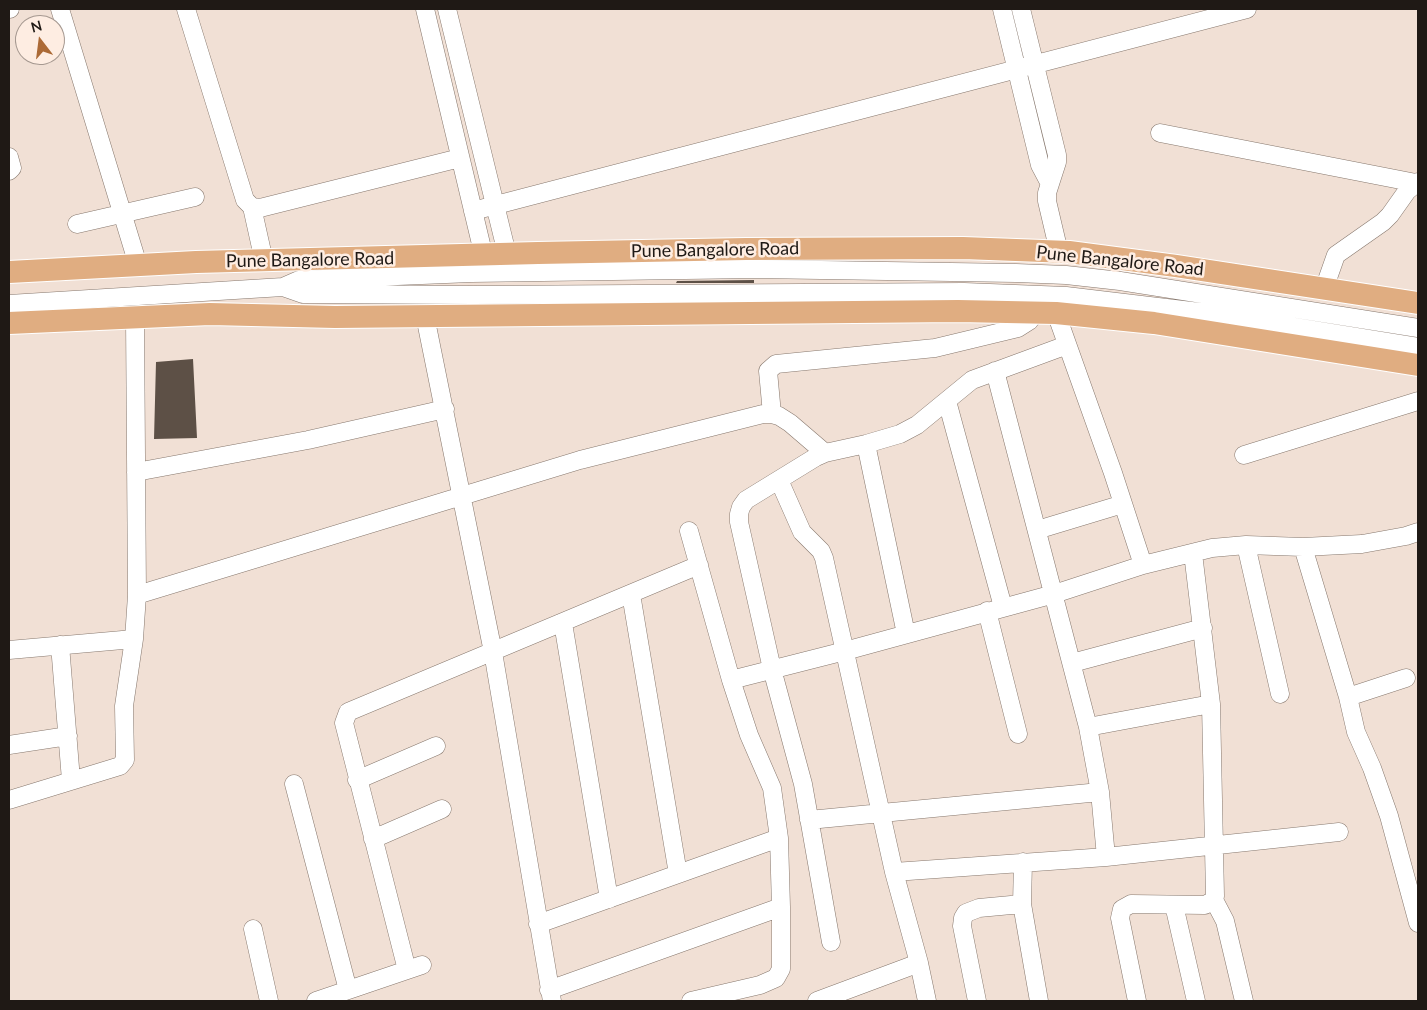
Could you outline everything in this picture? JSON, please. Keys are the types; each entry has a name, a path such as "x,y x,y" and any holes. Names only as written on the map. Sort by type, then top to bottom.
{"main road":[{"name":"Pune Bangalore Road","path":"9,272 264,261 486,264 746,249 962,248 1059,252 1176,266 1418,304"},
{"path":"9,323 210,314 335,317 958,310 1045,313 1154,323 1418,364"}],"street":[{"path":"60,9 138,265"},
{"path":"9,304 275,287 299,280 486,264 425,9"},
{"path":"447,9 510,263 1066,275 1120,281 1418,328"},
{"path":"1002,9 1040,165 1050,182"},
{"path":"1021,9 1057,155 1047,201 1059,252"},
{"path":"473,211 1247,9"},
{"path":"191,10 245,200 252,207 264,261"},
{"path":"1160,133 1417,182"},
{"path":"9,157 12,168 9,171"},
{"path":"252,207 260,208 460,158"},
{"path":"1324,289 1336,255 1383,222 1407,191 1417,182"},
{"path":"77,224 195,197"},
{"path":"275,287 303,294 483,295 964,292 1066,296 1208,313 1418,347"},
{"path":"772,414 768,371 776,364 935,348 1018,328 1045,313 1067,345 1143,565"},
{"path":"426,316 493,652 550,996 781,907"},
{"path":"9,800 120,766 124,763 126,757 124,706 134,639 137,595 135,317"},
{"path":"831,942 803,784 772,669 739,522 741,507 746,500 825,452 866,444 900,434 917,425 972,380 1067,345"},
{"path":"995,371 1088,727 1100,792 1106,857"},
{"path":"947,401 995,609 1018,734"},
{"path":"1244,455 1418,401"},
{"path":"136,472 308,440 445,409"},
{"path":"137,595 580,460 762,414 772,414 790,423 825,452"},
{"path":"866,444 906,634"},
{"path":"779,480 802,532 821,551 824,558 894,872 919,963 927,1001"},
{"path":"1037,530 1123,504"},
{"path":"689,531 730,680 772,788 779,838 781,907 781,969 776,978 760,985 691,1001"},
{"path":"730,680 1054,594 1143,565 1212,548 1246,545 1304,547 1362,544 1418,532"},
{"path":"1246,545 1280,694"},
{"path":"1304,547 1348,696 1356,732 1372,768 1389,816 1418,924"},
{"path":"1193,553 1211,704 1215,846 1214,900 1224,921 1244,1001"},
{"path":"316,1001 415,968 373,839 344,723 348,712 700,566"},
{"path":"631,594 678,874"},
{"path":"563,623 609,898"},
{"path":"1072,663 1203,628"},
{"path":"9,650 134,639"},
{"path":"60,646 71,780"},
{"path":"1348,696 1406,678"},
{"path":"1088,727 1211,704"},
{"path":"9,745 68,736"},
{"path":"358,780 436,746"},
{"path":"294,784 348,990"},
{"path":"809,820 1100,792"},
{"path":"373,839 442,809"},
{"path":"894,872 1106,857 1339,832"},
{"path":"538,924 779,838"},
{"path":"1022,862 1022,904 1039,1001"},
{"path":"1137,1001 1120,913 1122,908 1131,904 1205,905 1214,900"},
{"path":"977,1001 962,926 963,918 966,913 979,908 1022,904"},
{"path":"1174,905 1196,1001"},
{"path":"253,929 269,1001"},
{"path":"817,1001 853,995 919,963"}],"building":[{"path":"754,280 754,283 676,283 677,281"},
{"path":"193,359 197,438 154,439 156,362"}]}
